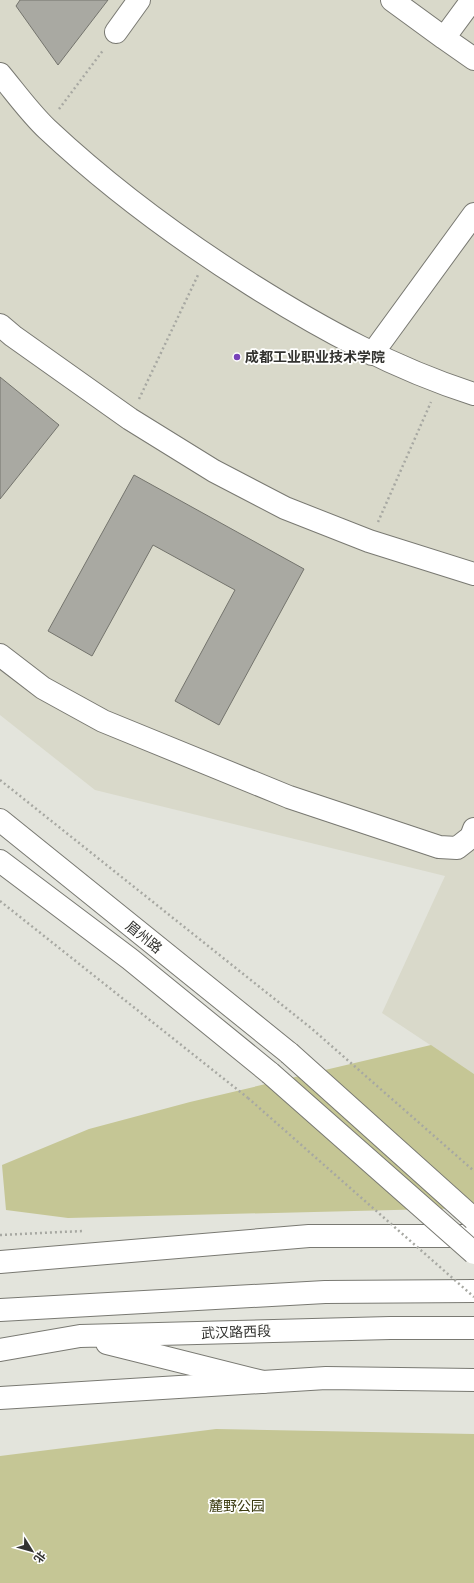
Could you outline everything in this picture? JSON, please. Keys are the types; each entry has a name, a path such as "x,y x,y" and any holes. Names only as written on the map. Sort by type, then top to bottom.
{"main road":[{"path":"116,32 139,0"},
{"path":"392,0 474,59"},
{"path":"444,38 472,0"},
{"path":"0,74 46,128 107,183 206,256 289,308 372,354 439,383 474,394"},
{"path":"372,354 474,214"},
{"path":"0,325 13,336 130,419 214,471 285,508 370,542 474,574"},
{"path":"0,655 42,688 103,721 289,798 439,847 457,848 471,837 474,829"},
{"name":"眉州路","path":"0,820 289,1053 474,1219"},
{"path":"0,861 130,959 270,1073 474,1253"},
{"path":"0,1262 309,1236 474,1236"},
{"path":"0,1310 325,1292 474,1291"},
{"name":"武汉路西段","path":"0,1350 80,1336 390,1328 474,1328"},
{"path":"80,1336 263,1382"},
{"path":"0,1398 326,1378 474,1380"}],"path":[{"path":"46,128 116,32"},
{"path":"130,419 206,256"},
{"path":"370,542 439,383"},
{"path":"0,780 311,1028 474,1171"},
{"path":"0,901 248,1098 474,1297"}],"shaded area":[{"name":"成都工业职业技术学院","path":"0,0 474,0 474,1074 382,1013 445,876 95,790 0,715"}],"green space":[{"path":"431,1045 474,1074 474,1208 68,1218 6,1210 2,1165 89,1129 190,1102"},
{"name":"麓野公园","path":"216,1429 474,1434 474,1583 0,1583 0,1456"}],"building":[{"path":"20,0 108,0 58,65 16,6"},
{"path":"0,377 59,425 0,499"},
{"path":"134,475 304,569 219,725 175,701 235,590 153,545 92,656 48,631"}],"place":[{"name":"成都工业职业技术学院","path":"237,357"}]}
